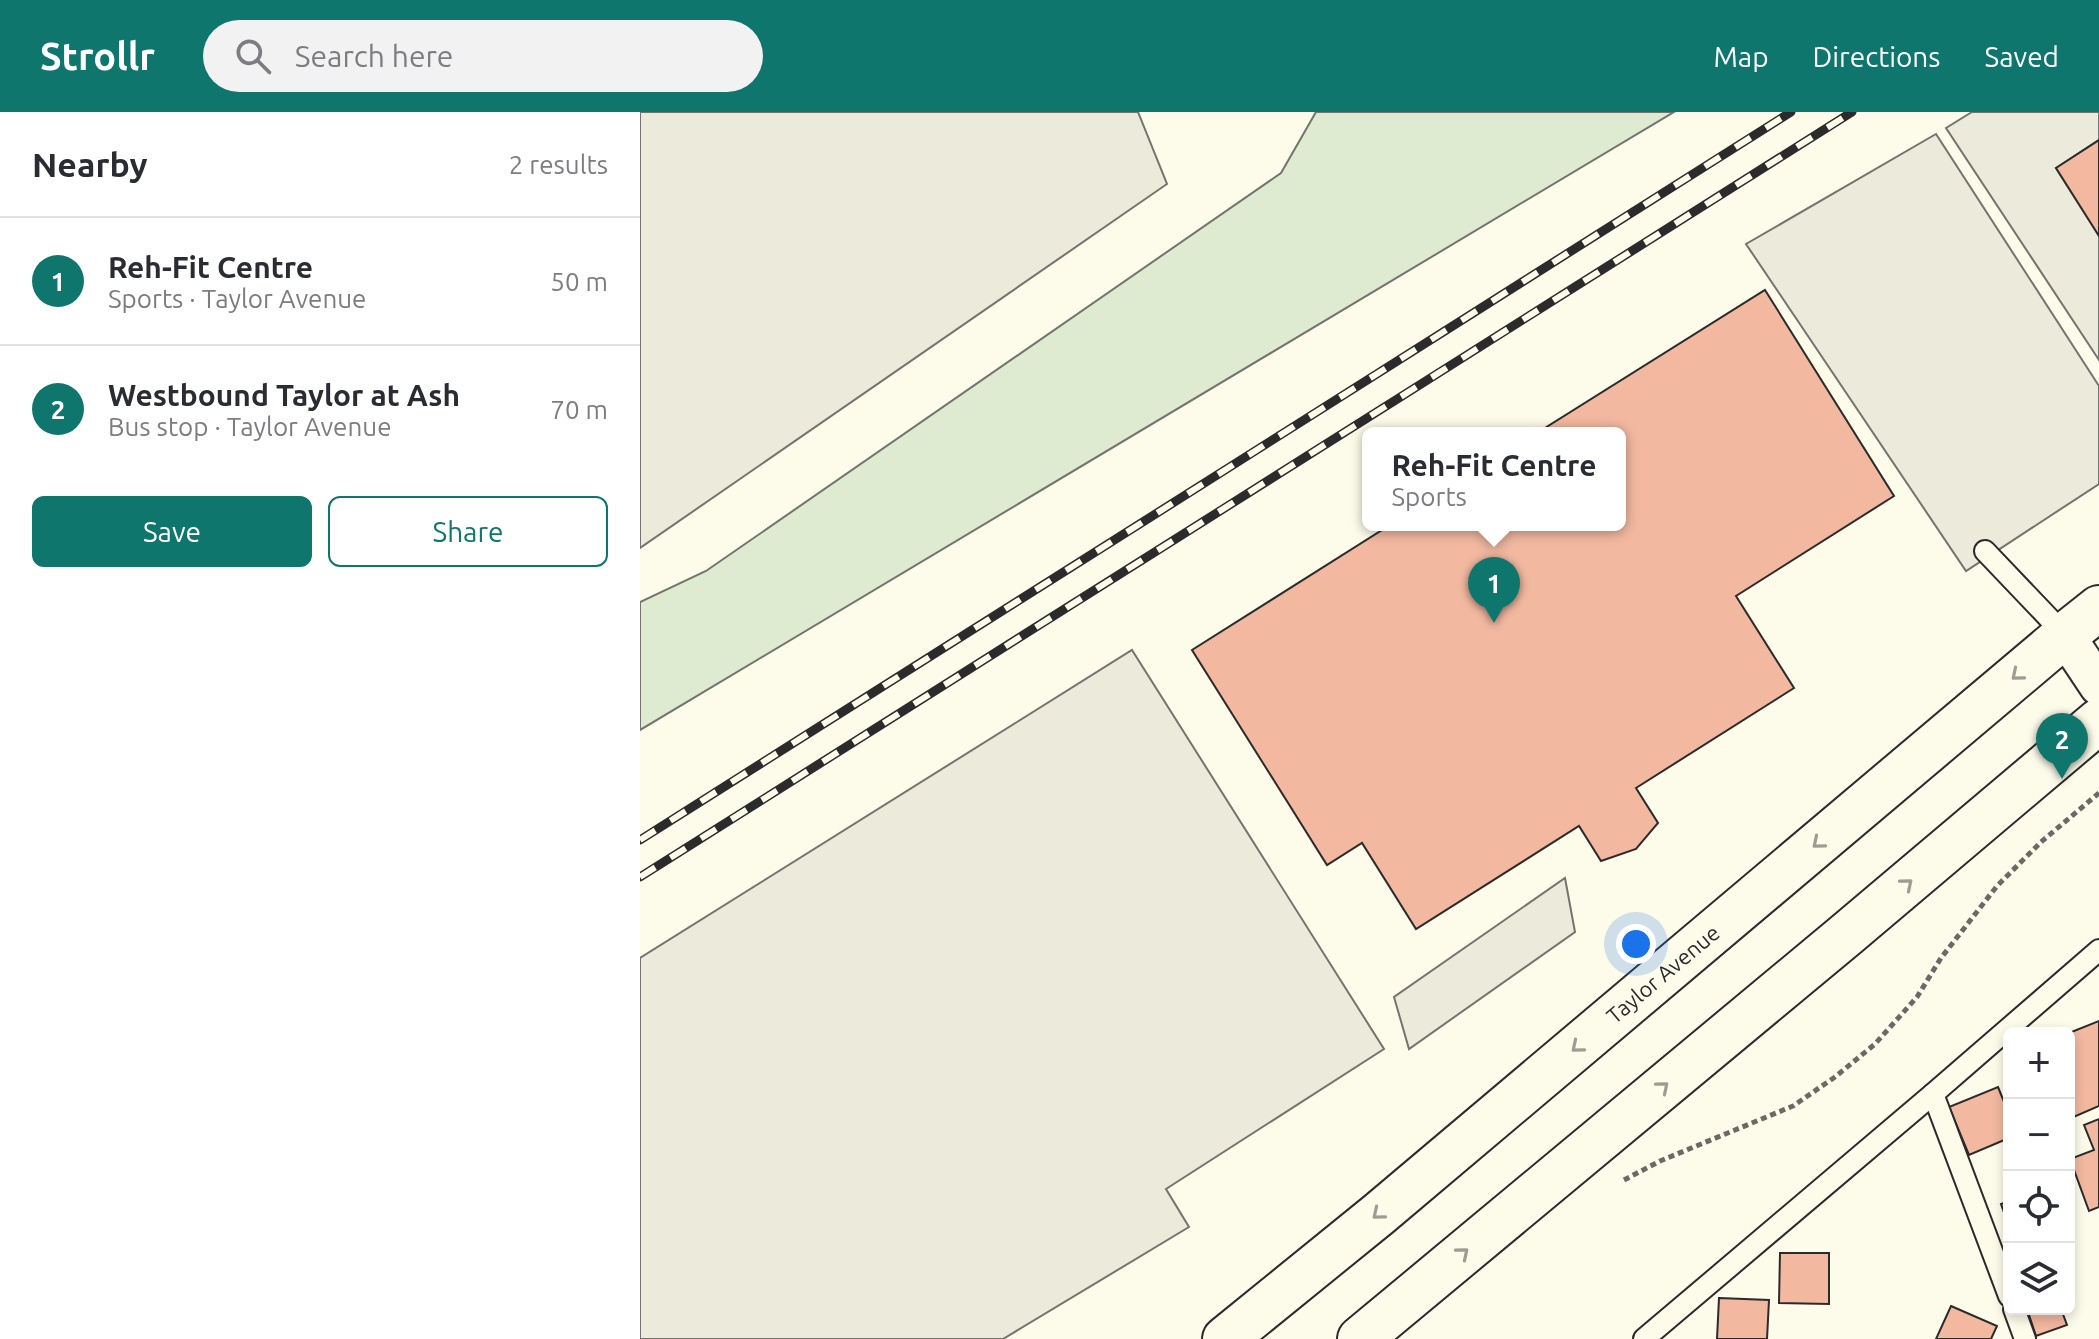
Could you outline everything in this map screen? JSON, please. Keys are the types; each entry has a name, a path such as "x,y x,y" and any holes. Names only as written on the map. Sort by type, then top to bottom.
{"main road":[{"name":"Taylor Avenue","path":"1225,1339 2099,608"},
{"path":"1360,1339 2099,721"}],"street":[{"path":"2065,635 2099,686"}],"lane":[{"path":"1985,551 2065,635"},
{"path":"1644,1339 2099,950"},
{"path":"1933,1094 2003,1280"},
{"path":"2016,1315 2025,1339"}],"path":[{"path":"1620,1182 1660,1161 1793,1106 1835,1077 1875,1044 1917,997 1941,958 1997,886 2041,842 2099,793"}],"green space":[{"path":"1316,112 1674,112 640,730 640,602 706,571 1281,173"}],"shaded area":[{"path":"640,112 1138,112 1167,184 640,548"},
{"path":"1972,112 2099,112 2099,140 2056,168 2099,236 2099,360 1946,128"},
{"path":"1936,134 2099,386 2099,484 1966,571 1746,244"},
{"path":"1132,650 1384,1049 1166,1189 1189,1227 1003,1339 640,1339 640,958"},
{"path":"1565,878 1575,932 1409,1049 1394,997"}],"building":[{"path":"2099,140 2099,236 2056,168"},
{"path":"1765,290 1894,496 1736,596 1794,688 1636,788 1658,823 1636,849 1601,861 1579,826 1416,929 1362,843 1327,865 1192,650 1380,531 1626,531 1626,427 1547,427"},
{"path":"2099,1021 2099,1106 2075,1116 2075,1099 2075,1031"},
{"path":"1998,1087 2003,1099 2003,1141 1969,1155 1949,1107"},
{"path":"2099,1119 2099,1207 2089,1211 2075,1173 2075,1157 2094,1150 2084,1125"},
{"path":"1780,1253 1829,1253 1829,1304 1779,1303"},
{"path":"1719,1298 1769,1300 1767,1339 1717,1339"},
{"path":"1951,1306 1997,1326 1991,1339 1936,1339"},
{"path":"2029,1315 2063,1315 2067,1325 2036,1336"}],"railway":[{"path":"640,840 1791,112"},
{"path":"640,877 1852,112"}],"place":[{"name":"Reh-Fit Centre","path":"1494,623"},
{"name":"Westbound Taylor at Ash","path":"2062,779"}]}
